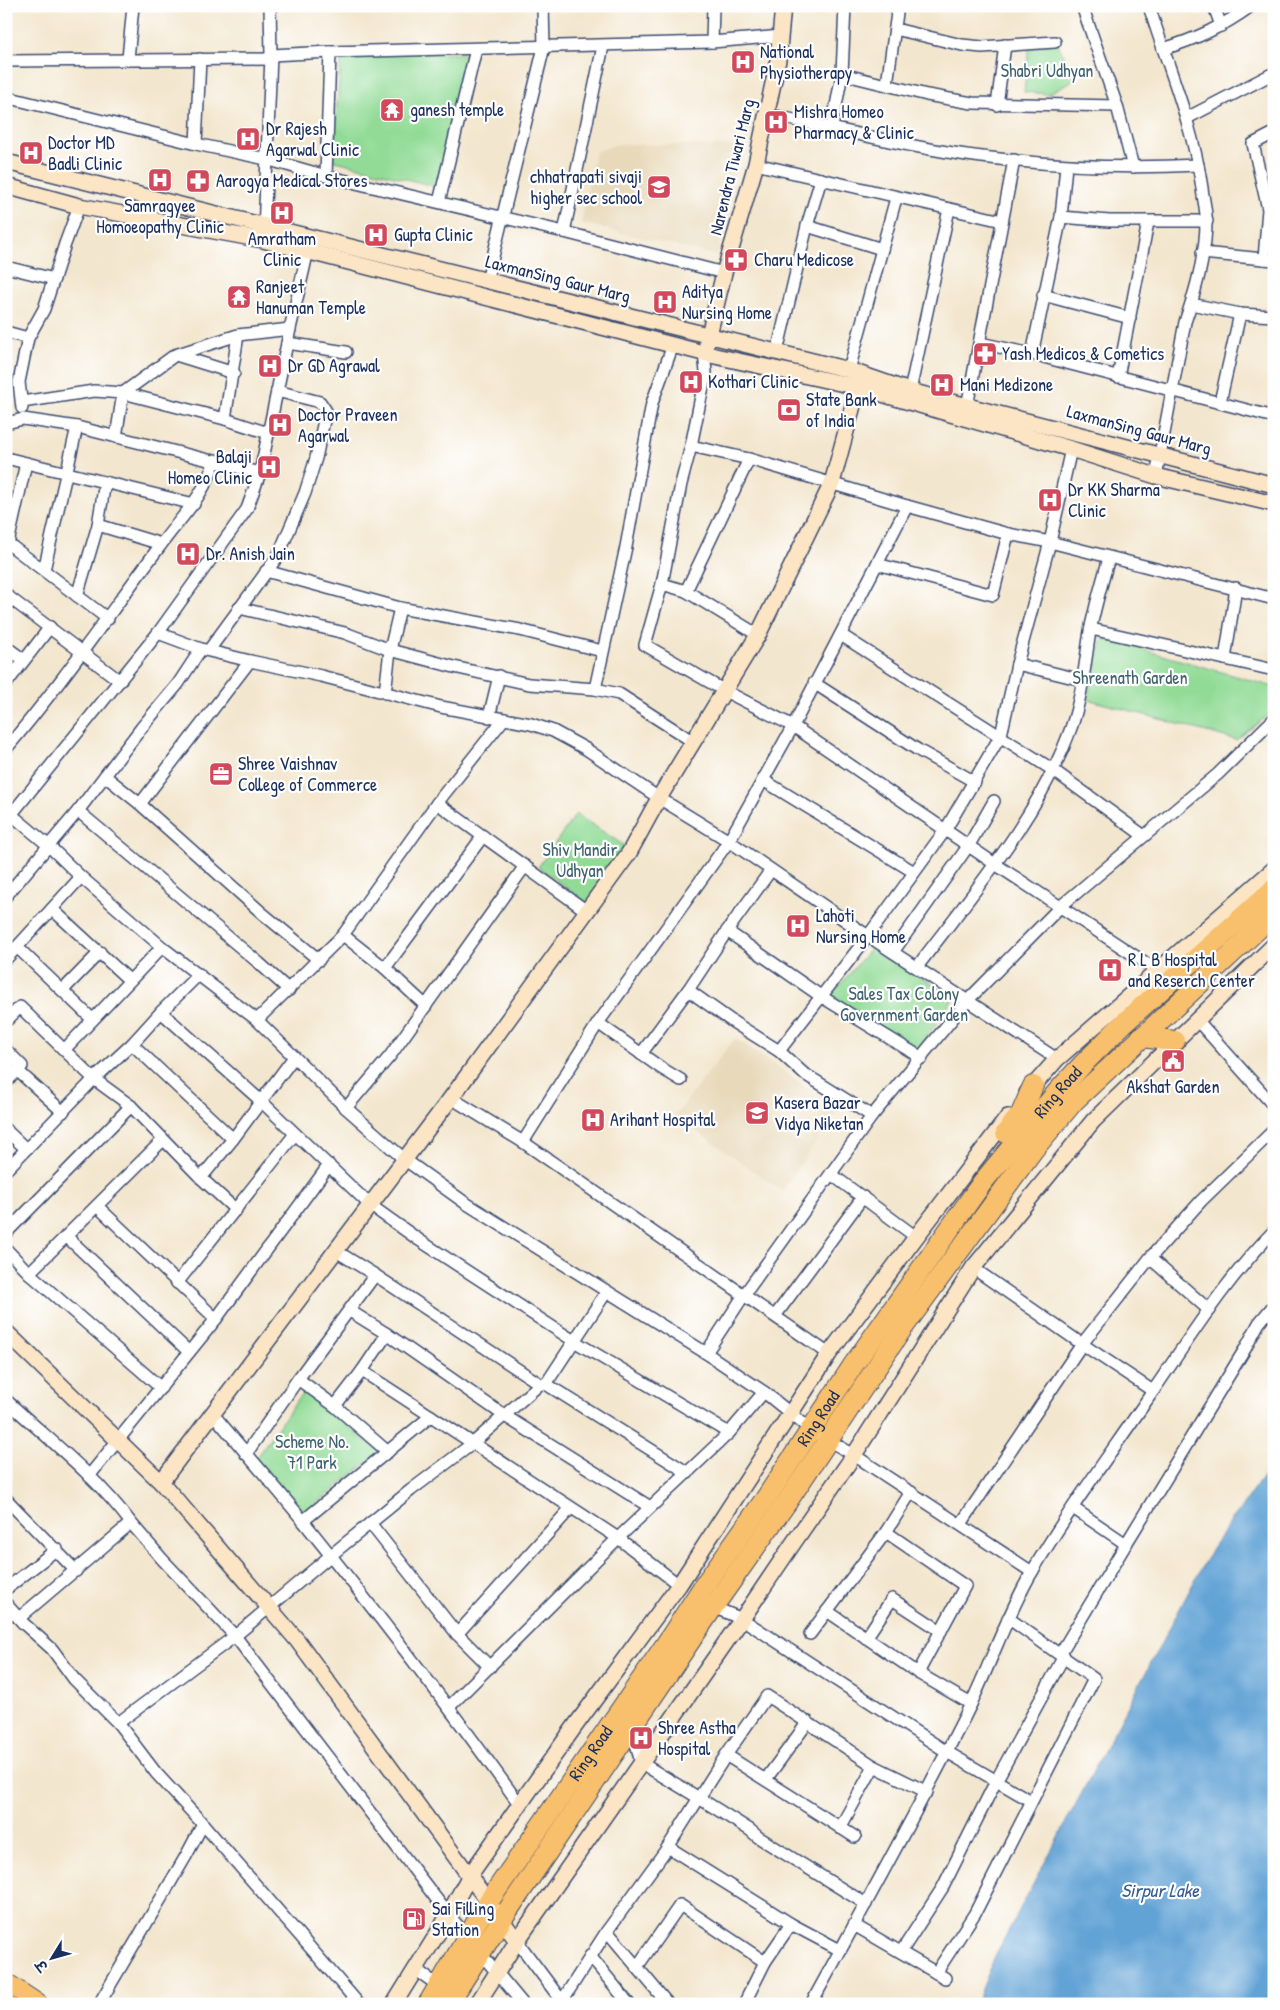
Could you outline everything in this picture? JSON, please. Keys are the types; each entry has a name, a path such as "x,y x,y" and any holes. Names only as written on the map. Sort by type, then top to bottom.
{"highway":[{"name":"Ring Road","path":"428,2004 444,1995 481,1953 713,1607 820,1435 854,1364 982,1182 1064,1084 1125,1022 1274,889"},
{"name":"Ring Road","path":"444,1995 467,1937 489,1901 666,1644 704,1584 768,1495 820,1435 902,1329 1033,1150 1074,1101 1274,914"},
{"path":"1142,1037 1175,1042"},
{"path":"982,1182 985,1158 1022,1114 1033,1086"}],"main road":[{"path":"6,1982 39,2004"}],"street":[{"path":"128,59 132,6"},
{"path":"264,234 271,57 270,6"},
{"path":"487,281 544,46 543,6"},
{"path":"712,42 713,6"},
{"name":"Narendra Tiwari Marg","path":"704,353 724,272 756,164 765,114 778,60 782,6"},
{"path":"832,127 842,74 846,6"},
{"path":"887,84 898,6"},
{"path":"1082,6 1117,106 1133,167"},
{"path":"1148,6 1187,118 1198,165 1206,221 1202,253 1170,391 1158,454 1156,476"},
{"path":"1214,6 1221,26"},
{"path":"1162,49 1195,39 1221,26 1251,6"},
{"path":"895,29 962,45 982,47 1055,42"},
{"path":"6,61 271,57 330,52 712,42 781,36"},
{"path":"997,105 1005,45"},
{"path":"564,232 603,46"},
{"path":"439,202 476,49"},
{"path":"326,176 330,52"},
{"path":"196,144 200,59"},
{"path":"1187,118 1274,73"},
{"path":"842,74 972,104 1117,106"},
{"path":"6,97 724,272"},
{"path":"765,114 915,146 982,157 1066,166 1133,167 1198,165"},
{"path":"1202,253 1269,260 1271,209 1253,144 1274,133"},
{"path":"966,412 1014,160"},
{"name":"LaxmanSing Gaur Marg","path":"6,162 704,353 1158,454 1274,485"},
{"path":"756,164 896,198 1002,221"},
{"path":"1032,354 1061,217 1066,166"},
{"path":"777,352 807,226 821,179"},
{"name":"LaxmanSing Gaur Marg","path":"6,186 79,206 264,234"},
{"path":"849,370 896,198"},
{"path":"23,420 18,382 28,338 44,309 79,206"},
{"path":"910,391 949,209"},
{"path":"1061,217 1109,221 1206,221"},
{"path":"1118,377 1148,222"},
{"path":"807,226 882,249"},
{"path":"309,245 260,472 247,509 158,633 9,818 49,846 80,877 162,947 257,1020 346,1108 404,1159 464,1202 706,1353 764,1392 820,1435 961,1524 1032,1572"},
{"name":"LaxmanSing Gaur Marg","path":"309,245 487,281 849,370 1071,449 1156,476 1274,504"},
{"path":"6,267 54,279"},
{"path":"1043,295 1130,318"},
{"path":"1191,304 1240,314 1274,316"},
{"path":"1220,402 1240,314"},
{"path":"116,437 123,393 175,355 238,335 290,329"},
{"path":"6,332 28,338"},
{"path":"225,419 234,373 238,335"},
{"path":"287,342 346,352"},
{"path":"980,343 1032,354 1274,417"},
{"path":"594,689 626,547 652,403 673,345"},
{"path":"704,353 706,372 681,484 662,584 645,645 725,692 793,726 995,864 1158,971"},
{"path":"175,355 234,373"},
{"path":"161,1482 451,1098 588,912 629,853 692,742 725,692 758,635 832,483 858,387"},
{"path":"22,402 94,391 123,393 225,419 268,433"},
{"path":"6,896 78,811 278,556 299,510 316,458 326,411 320,402 277,392"},
{"path":"6,423 23,420 77,427 260,472"},
{"path":"44,570 77,427"},
{"path":"691,446 749,459 1008,534 1050,542 1274,599"},
{"path":"779,1051 868,936 946,829 1001,736 1017,664 1050,542 1071,449"},
{"path":"6,458 194,504"},
{"path":"686,591 749,459"},
{"path":"6,749 39,710 108,619 161,544 194,504 210,476 215,460"},
{"path":"26,464 7,543 108,619"},
{"path":"77,596 98,525 105,482"},
{"path":"523,1142 598,1022 729,841 793,726 907,506"},
{"path":"98,525 161,544"},
{"path":"877,564 993,595 1008,534"},
{"path":"917,967 995,864 1039,796 1053,770 1072,727 1091,628 1108,558"},
{"path":"266,571 400,608 520,630 602,651"},
{"path":"662,584 686,591 758,635"},
{"path":"1225,659 1236,588"},
{"path":"6,595 120,680"},
{"path":"239,608 345,633 390,650 529,684 594,689 619,694 692,742"},
{"path":"385,693 390,650 400,608"},
{"path":"6,684 50,627"},
{"path":"1091,628 1274,670"},
{"path":"158,633 205,650 250,662 321,676 385,693 503,720 531,724 553,731 586,749 659,798 729,841 868,936 1057,1059"},
{"path":"841,634 1053,770 1144,836"},
{"path":"6,647 24,660"},
{"path":"140,804 250,662"},
{"path":"1017,664 1082,680"},
{"path":"489,717 499,676"},
{"path":"814,684 918,750 975,782"},
{"path":"706,1353 744,1295 872,1116 922,1058 968,1000 1061,906 1218,774 1274,719"},
{"path":"257,1020 320,960 343,935 437,803 503,720"},
{"path":"105,776 140,804 262,913 320,960"},
{"path":"764,780 914,872"},
{"path":"893,952 968,845 994,801"},
{"path":"437,803 588,912"},
{"path":"78,811 259,962 289,990"},
{"path":"385,968 483,836"},
{"path":"346,1108 390,1056 525,866"},
{"path":"394,2004 470,1875 575,1726 679,1585 828,1354 1033,1086 1057,1059 1274,869"},
{"path":"641,1054 771,870"},
{"path":"6,959 80,877"},
{"path":"52,909 129,980"},
{"path":"727,931 822,997 922,1058"},
{"path":"343,935 385,968 426,1006"},
{"path":"17,947 92,1019"},
{"path":"65,1049 162,947"},
{"path":"477,2004 496,1971 854,1455 973,1268 1093,1121 1272,949"},
{"path":"63,990 100,952"},
{"path":"6,1170 199,974"},
{"path":"688,990 733,1022 779,1051 803,1073 872,1116"},
{"path":"6,1022 20,1007 94,1079 130,1106 236,1210"},
{"path":"160,1012 261,1101 370,1205 419,1240 574,1340 729,1433"},
{"path":"1197,1020 1274,1106"},
{"path":"598,1022 641,1054 681,1080"},
{"path":"132,1044 233,1139"},
{"path":"6,1050 22,1066 6,1082"},
{"path":"202,1178 294,1058"},
{"path":"18,1071 63,1112"},
{"path":"451,1098 523,1142 828,1354"},
{"path":"6,1233 130,1106"},
{"path":"6,1130 26,1149"},
{"path":"961,1524 1082,1344 1150,1258 1201,1201 1274,1130"},
{"path":"177,1283 295,1134"},
{"path":"29,1274 163,1140"},
{"path":"89,1476 216,1319 329,1165"},
{"path":"831,1174 916,1237"},
{"path":"775,1316 863,1197"},
{"path":"96,1206 216,1319"},
{"path":"811,2004 927,1792 971,1704 1008,1618 1032,1572 1073,1508 1209,1310 1258,1247 1274,1232"},
{"path":"66,1236 189,1352"},
{"path":"6,1250 29,1274 161,1388"},
{"path":"336,1252 375,1275 543,1384 688,1473"},
{"path":"1150,1258 1209,1310"},
{"path":"973,1268 1153,1391"},
{"path":"246,1454 298,1379 375,1275"},
{"path":"118,1723 235,1636 370,1523 472,1444 543,1384 607,1291"},
{"path":"901,1952 943,1887 1062,1655 1126,1544 1259,1323 1274,1305"},
{"path":"350,1311 387,1334 505,1416 650,1507"},
{"path":"335,1406 387,1334"},
{"path":"8,1335 120,1440 161,1482 298,1640 563,2002 590,1956 668,1847 726,1755 767,1696 874,1766 927,1792"},
{"path":"362,1371 618,1538 679,1585"},
{"path":"298,1379 335,1406 388,1452"},
{"path":"449,1707 618,1538 729,1433 764,1392"},
{"path":"6,1400 114,1500 162,1559 235,1636 448,1914 523,2004"},
{"path":"213,1414 303,1521 449,1707 520,1806"},
{"path":"303,1521 431,1416"},
{"path":"810,1634 886,1532 911,1492"},
{"path":"6,1499 76,1570"},
{"path":"457,1634 571,1508"},
{"path":"1073,1508 1126,1544"},
{"path":"20,1618 131,1523"},
{"path":"370,1523 457,1634 490,1668"},
{"path":"886,1532 965,1586 918,1673"},
{"path":"6,1589 57,1549"},
{"path":"866,1638 892,1599 941,1631"},
{"path":"6,1604 52,1649 74,1679 118,1723 156,1773 203,1824 359,2004"},
{"path":"713,1607 742,1619 947,1752 1031,1801"},
{"path":"827,1611 918,1673 971,1704"},
{"path":"854,1925 941,1975 975,1913 1094,1679 1008,1618"},
{"path":"766,1779 808,1722"},
{"path":"632,1728 641,1763 866,1904"},
{"path":"726,1755 855,1836"},
{"path":"840,1828 874,1766"},
{"path":"99,2004 172,1881 203,1824"},
{"path":"668,1847 791,1924 840,1950"},
{"path":"637,1966 680,1905 766,1962"},
{"path":"744,2004 766,1962 791,1924"},
{"path":"607,1931 668,2004"},
{"path":"590,1956 629,2004"},
{"path":"415,1969 444,1995"}],"shaded area":[{"name":"chhatrapati sivaji higher sec school","path":"618,144 739,146 717,256 581,223 595,152"},
{"name":"Kasera Bazar Vidya Niketan","path":"735,1038 839,1109 782,1191 675,1116"}],"green space":[{"name":"Shabri Udhyan","path":"1057,42 1075,79 1048,94 1024,92 1029,46"},
{"path":"342,50 470,54 445,189 332,160"},
{"name":"Shreenath Garden","path":"1103,638 1274,687 1274,711 1236,740 1087,699"},
{"name":"Shiv Mandir Udhyan","path":"576,814 625,846 587,903 538,867"},
{"name":"Sales Tax Colony Government Garden","path":"871,948 955,997 917,1050 831,996"},
{"name":"Scheme No. 71 Park","path":"304,1391 380,1452 305,1513 255,1459"}],"water":[{"name":"Sirpur Lake","path":"1267,1471 1274,1476 1274,2004 976,2004 996,1954 1212,1548"}],"place":[{"name":"National Physiotherapy","path":"743,62"},
{"name":"ganesh temple","path":"392,110"},
{"name":"Mishra Homeo Pharmacy & Clinic","path":"776,122"},
{"name":"Dr Rajesh Agarwal Clinic","path":"248,139"},
{"name":"Doctor MD Badli Clinic","path":"31,153"},
{"name":"Samragyee Homoeopathy Clinic","path":"160,180"},
{"name":"Aarogya Medical Stores","path":"198,181"},
{"name":"chhatrapati sivaji higher sec school","path":"659,187"},
{"name":"Amratham Clinic","path":"282,213"},
{"name":"Gupta Clinic","path":"376,235"},
{"name":"Charu Medicose","path":"736,260"},
{"name":"Ranjeet Hanuman Temple","path":"239,297"},
{"name":"Aditya Nursing Home","path":"665,302"},
{"name":"Yash Medicos & Cometics","path":"985,354"},
{"name":"Dr GD Agrawal","path":"270,366"},
{"name":"Kothari Clinic","path":"691,382"},
{"name":"Mani Medizone","path":"942,385"},
{"name":"State Bank of India","path":"789,410"},
{"name":"Doctor Praveen Agarwal","path":"280,425"},
{"name":"Balaji Homeo Clinic","path":"269,467"},
{"name":"Dr KK Sharma Clinic","path":"1050,500"},
{"name":"Dr. Anish Jain","path":"188,554"},
{"name":"Shree Vaishnav College of Commerce","path":"221,774"},
{"name":"Lahoti Nursing Home","path":"798,926"},
{"name":"R L B Hospital and Reserch Center","path":"1110,970"},
{"name":"Akshat Garden","path":"1173,1061"},
{"name":"Kasera Bazar Vidya Niketan","path":"757,1113"},
{"name":"Arihant Hospital","path":"593,1120"},
{"name":"Shree Astha Hospital","path":"641,1738"},
{"name":"Sai Filling Station","path":"414,1919"}]}
